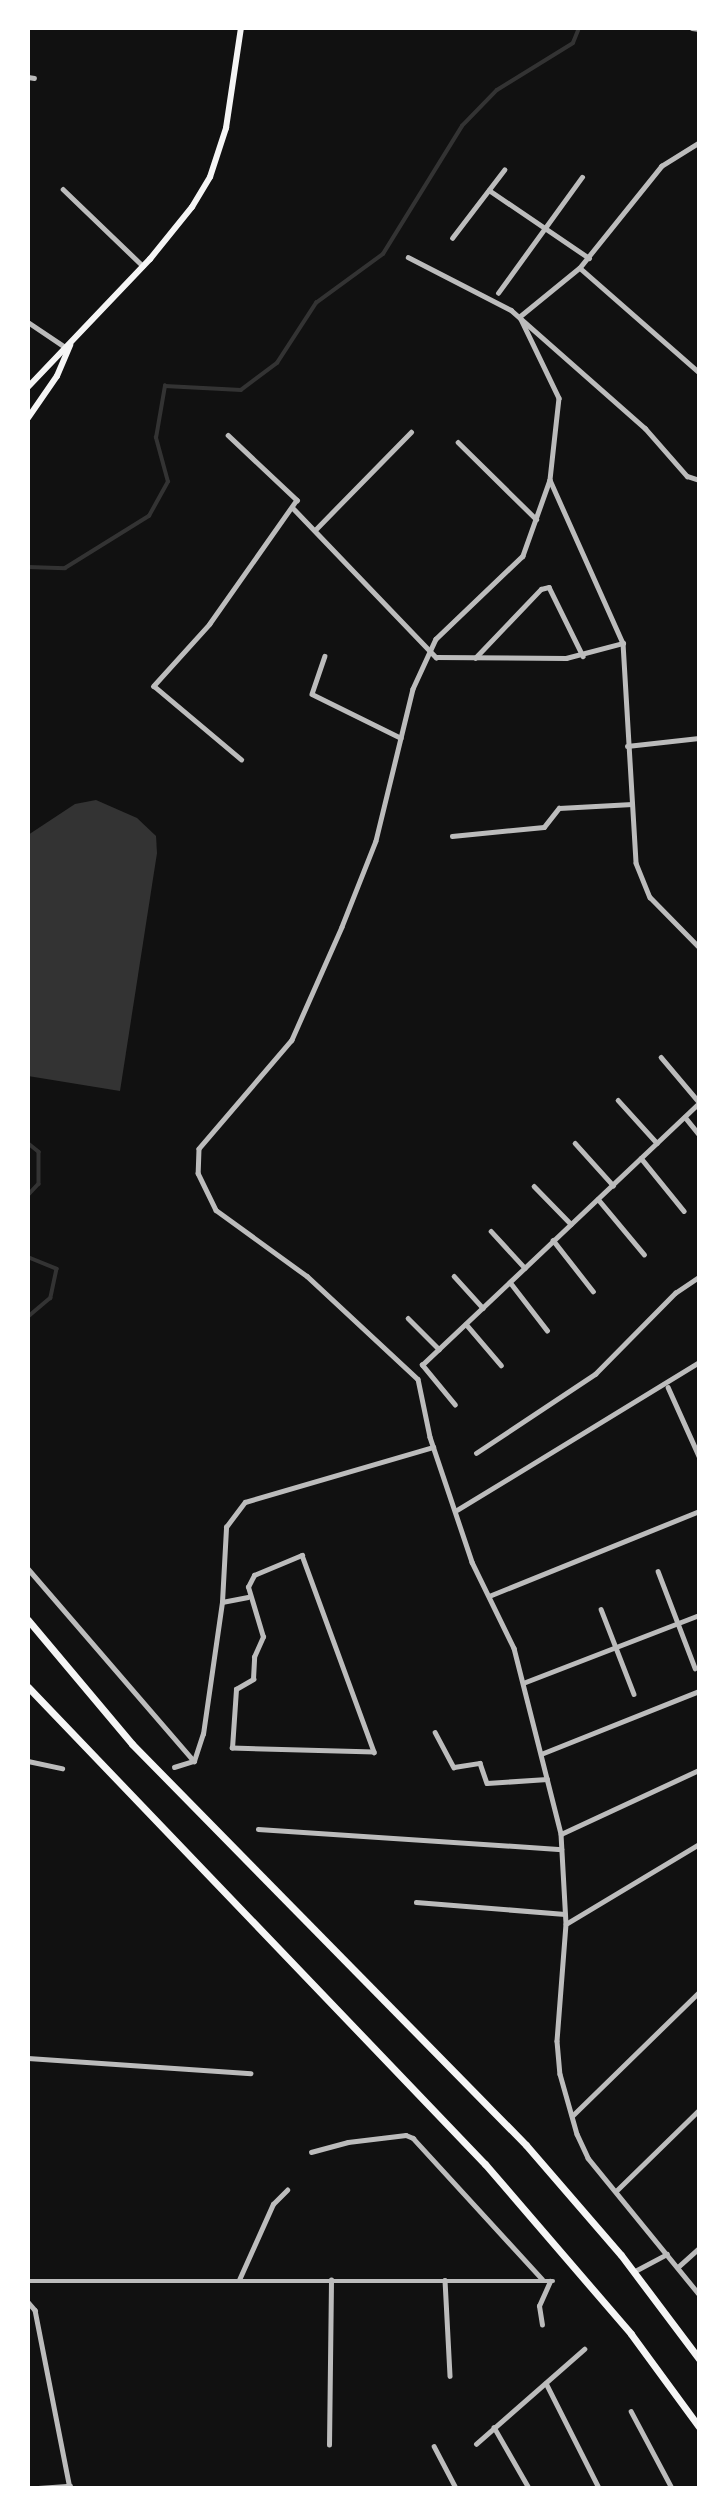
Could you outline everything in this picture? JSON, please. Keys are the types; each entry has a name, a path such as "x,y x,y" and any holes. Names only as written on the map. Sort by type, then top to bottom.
{"highway":[{"path":"28,1620 132,1744 526,2146 621,2255 699,2359"},
{"path":"28,1687 485,2164 631,2334 699,2427"}],"main road":[{"path":"28,387 175,231 210,177 226,128 241,28"},
{"path":"28,418 57,376 72,340"}],"street":[{"path":"692,28 699,29"},
{"path":"520,317 580,268 662,166 699,143"},
{"path":"452,238 505,170"},
{"path":"498,293 582,177"},
{"path":"63,189 143,266"},
{"path":"489,190 589,258"},
{"path":"408,257 520,317 645,428 687,476 699,480"},
{"path":"580,268 699,372"},
{"path":"520,317 559,398 550,480 523,556 436,639 413,689 372,852 292,1040 199,1149 198,1173 216,1210 307,1276 418,1379 433,1447 489,1597 514,1648 561,1834 566,1924 557,2041 572,2117 588,2158 699,2294"},
{"path":"28,322 65,347"},
{"path":"315,530 411,432"},
{"path":"228,435 295,495 293,508 210,624 154,686 241,759"},
{"path":"458,442 536,519"},
{"path":"550,480 623,643 636,863 650,897 699,947"},
{"path":"293,508 430,654 442,659 583,656 623,643"},
{"path":"474,659 541,589 549,587 583,656"},
{"path":"325,656 312,694 401,738"},
{"path":"627,746 699,738"},
{"path":"452,836 544,827 559,808 632,804"},
{"path":"455,1405 422,1365 699,1103 661,1057"},
{"path":"618,1100 657,1143"},
{"path":"685,1117 699,1134"},
{"path":"575,1143 612,1185"},
{"path":"641,1158 684,1210"},
{"path":"534,1186 571,1224"},
{"path":"598,1199 644,1254"},
{"path":"492,1231 525,1268"},
{"path":"553,1240 593,1291"},
{"path":"454,1276 484,1308"},
{"path":"477,1453 596,1374 675,1293 699,1277"},
{"path":"510,1282 547,1330"},
{"path":"408,1318 439,1349"},
{"path":"466,1324 501,1365"},
{"path":"457,1510 699,1362"},
{"path":"668,1387 699,1456"},
{"path":"194,1761 222,1602 226,1527 245,1502 433,1447"},
{"path":"489,1597 699,1511"},
{"path":"302,1555 374,1752 232,1748 236,1689 253,1679 254,1657 263,1637 248,1597 254,1574 302,1555"},
{"path":"28,1569 194,1761"},
{"path":"658,1571 695,1668"},
{"path":"222,1602 248,1597"},
{"path":"601,1609 634,1694"},
{"path":"523,1683 699,1615"},
{"path":"541,1754 699,1691"},
{"path":"435,1732 454,1767 480,1763 487,1783 547,1779"},
{"path":"28,1761 62,1768"},
{"path":"174,1767 194,1761"},
{"path":"561,1834 699,1770"},
{"path":"258,1829 561,1849"},
{"path":"566,1924 699,1844"},
{"path":"416,1902 565,1914"},
{"path":"572,2117 699,1992"},
{"path":"28,2058 250,2073"},
{"path":"615,2191 699,2110"},
{"path":"311,2152 348,2142 398,2135 413,2138 542,2280"},
{"path":"239,2280 273,2204 287,2190"},
{"path":"678,2267 699,2248"},
{"path":"635,2271 667,2254"},
{"path":"329,2445 331,2280"},
{"path":"445,2280 450,2376"},
{"path":"28,2281 551,2281 540,2306 542,2325"},
{"path":"28,2302 35,2310 70,2487 38,2488"},
{"path":"476,2444 584,2349"},
{"path":"545,2383 599,2488"},
{"path":"631,2411 672,2488"},
{"path":"495,2427 529,2488"},
{"path":"434,2446 456,2488"}],"shaded area":[{"path":"96,800 137,818 156,836 157,853 120,1091 28,1076 28,835 75,804"}],"waterway":[{"path":"28,567 65,568 149,516 168,482 156,438 165,386 241,390 277,363 316,303 383,254 462,126 497,90 573,43 579,28"},
{"path":"28,1143 39,1152 39,1184 28,1196"},
{"path":"28,1257 57,1269 51,1298 28,1317"}]}
